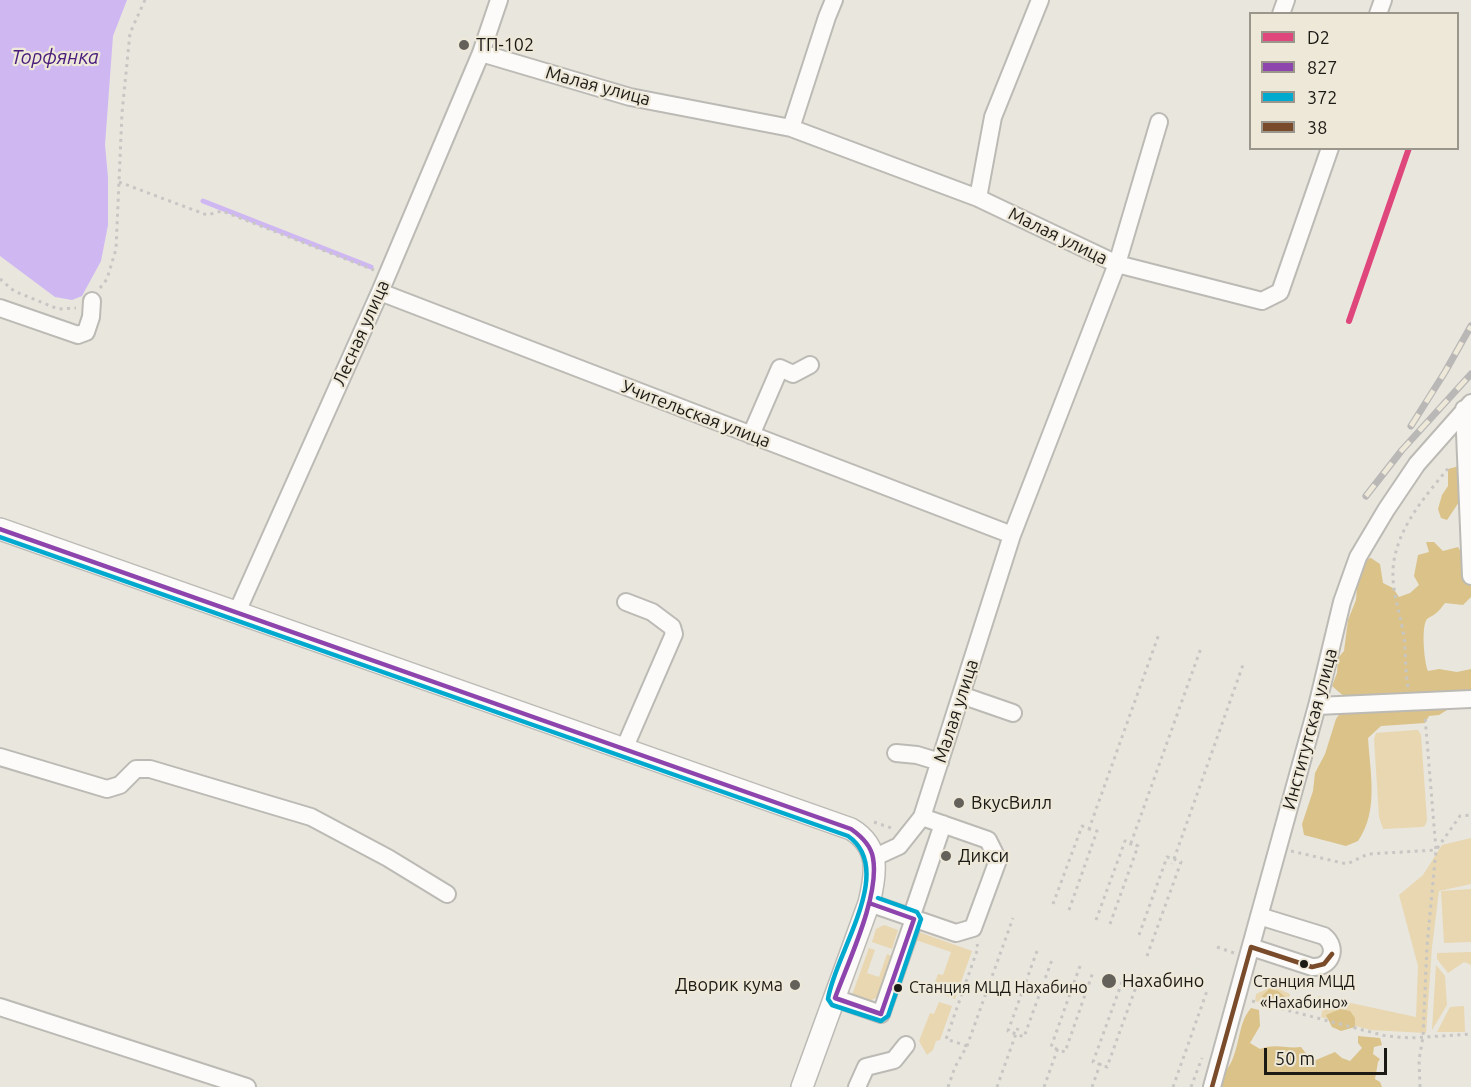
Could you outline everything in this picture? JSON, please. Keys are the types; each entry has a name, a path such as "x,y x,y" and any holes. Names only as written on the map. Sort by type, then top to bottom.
{"main road":[{"path":"0,529 851,829 862,836 873,858 874,881 802,1087"}],"street":[{"name":"Лесная улица","path":"237,612 380,292 481,53 499,0"},
{"path":"791,128 834,0"},
{"path":"978,198 993,117 1040,0"},
{"name":"Малая улица","path":"481,53 630,97 791,128 978,198 1116,264 1012,536 922,817 899,846 873,858"},
{"path":"1160,122 1116,264 1262,301 1280,292 1329,150"},
{"name":"Учительская улица","path":"380,292 1012,536"},
{"path":"0,308 78,335 87,332 92,301"},
{"path":"751,435 780,368 794,374 810,365"},
{"path":"1468,406 1471,576"},
{"name":"Институтская улица","path":"1212,1087 1317,706 1342,602 1358,557 1417,464 1468,406"},
{"path":"624,749 674,634 672,627 652,612 626,602"},
{"path":"961,695 1013,713"},
{"path":"1317,706 1471,699"},
{"path":"896,753 917,754 940,762"},
{"path":"0,757 107,789 120,785 136,769 150,769 311,817 447,894"},
{"path":"868,903 956,933 973,928 998,860 988,840 922,817"},
{"path":"835,998 881,1014 943,824"},
{"path":"1251,947 1312,967 1322,966 1332,954 1331,944 1324,936 1259,916"},
{"path":"0,1007 247,1087"},
{"path":"857,1087 866,1067 894,1060 906,1045"}],"path":[{"path":"0,279 14,291 58,309 83,307 92,301 106,279 116,249 122,113 130,33 145,0"},
{"path":"119,182 207,215 222,211 387,275"},
{"path":"1089,830 1159,634"},
{"path":"1130,845 1201,648"},
{"path":"1172,864 1244,662"},
{"path":"1420,1087 1419,1060 1423,1037 1427,946 1436,850 1461,816 1471,816"},
{"path":"1053,904 1082,826 1097,831 1070,910"},
{"path":"1096,920 1125,841 1130,845 1138,846 1110,924"},
{"path":"1139,935 1167,857 1180,862 1147,956"},
{"path":"948,1087 955,1067 967,1046 1013,918"},
{"path":"967,1046 946,1039 978,948 973,928"},
{"path":"1037,951 1008,1031 1024,1037 1053,957"},
{"path":"1080,966 1051,1047 1065,1052 1093,972"},
{"path":"1122,982 1093,1062 1107,1067 1141,973"},
{"path":"1173,1087 1208,988"},
{"path":"1246,999 1386,1036 1423,1037 1471,1034"},
{"path":"997,1087 1018,1028"},
{"path":"1044,1087 1059,1044"},
{"path":"1092,1087 1102,1059"}],"shaded area":[{"path":"1459,466 1461,499 1447,520 1441,518 1438,509 1442,495 1448,486 1448,469"},
{"path":"1426,542 1434,542 1443,551 1458,547 1471,570 1471,597 1463,605 1445,603 1427,619 1424,652 1428,671 1439,669 1457,672 1471,669 1471,694 1414,692 1404,696 1387,694 1347,699 1332,686 1337,673 1338,658 1344,651 1348,620 1356,600 1355,576 1360,561 1371,558 1380,564 1383,583 1393,588 1399,597 1410,593 1419,585 1414,576 1418,555 1429,552"},
{"path":"1444,703 1447,710 1439,715 1429,716 1425,723 1381,726 1368,738 1371,804 1365,829 1358,841 1346,846 1304,835 1302,824 1313,791 1315,773 1325,754 1336,719 1343,709"},
{"path":"1418,730 1421,735 1427,820 1425,826 1383,829 1379,817 1374,739 1376,733"},
{"path":"1471,838 1471,884 1439,891 1432,947 1426,1033 1371,1030 1321,1017 1323,1007 1316,1005 1318,996 1416,1017 1418,966 1399,895 1423,875 1442,845"},
{"path":"1471,889 1471,942 1444,943 1441,891"},
{"path":"884,925 898,930 892,949 872,942 876,929"},
{"path":"916,931 972,951 955,999 932,990 938,974 943,975 951,952 913,939"},
{"path":"869,948 875,950 867,973 879,977 887,954 894,957 879,996 870,1001 852,995"},
{"path":"1471,952 1471,965 1464,962 1448,973 1437,959 1437,953"},
{"path":"1436,965 1445,976 1447,1005 1432,1030"},
{"path":"1273,986 1290,994 1287,1009 1255,1001 1256,994"},
{"path":"1269,989 1278,991 1285,997 1286,1006 1275,1003 1264,1004 1262,996"},
{"path":"939,1002 952,1006 940,1040 936,1041 933,1050 927,1055 919,1041 930,1013 934,1014"},
{"path":"1464,1006 1465,1032 1437,1032 1450,1007"},
{"path":"1251,1008 1259,1010 1260,1026 1250,1043 1260,1049 1271,1046 1301,1047 1308,1056 1316,1060 1335,1052 1350,1061 1362,1048 1358,1043 1358,1036 1380,1038 1382,1045 1374,1047 1373,1054 1380,1059 1375,1079 1382,1087 1216,1087 1231,1062 1244,1019"},
{"path":"1340,1009 1350,1011 1355,1018 1355,1027 1341,1031 1332,1027 1326,1015"}],"water":[{"name":"Торфянка","path":"0,0 127,0 113,36 105,145 108,225 101,261 82,296 72,300 55,297 0,256"}],"waterway":[{"path":"203,201 371,267"}],"railway":[{"path":"1411,426 1471,326"},
{"path":"1366,496 1402,450 1471,374"}],"transit line":[{"name":"D2","path":"1349,321 1408,150"},
{"name":"827","path":"0,529 851,829 868,845 873,858 874,873 872,891 862,929 835,998 881,1014 914,919 869,903"},
{"name":"372","path":"0,537 848,836 861,851 866,870 865,891 828,999 832,1005 881,1021 888,1016 921,919 917,912 878,898"},
{"name":"38","path":"1212,1087 1251,947 1312,967 1324,964 1332,954"}],"place":[{"name":"ТП-102","path":"464,45"},
{"name":"ВкусВилл","path":"959,803"},
{"name":"Дикси","path":"946,856"},
{"name":"Станция МЦД «Нахабино»","path":"1304,964"},
{"name":"Нахабино","path":"1109,981"},
{"name":"Дворик кума","path":"795,985"},
{"name":"Станция МЦД Нахабино","path":"898,988"}]}
